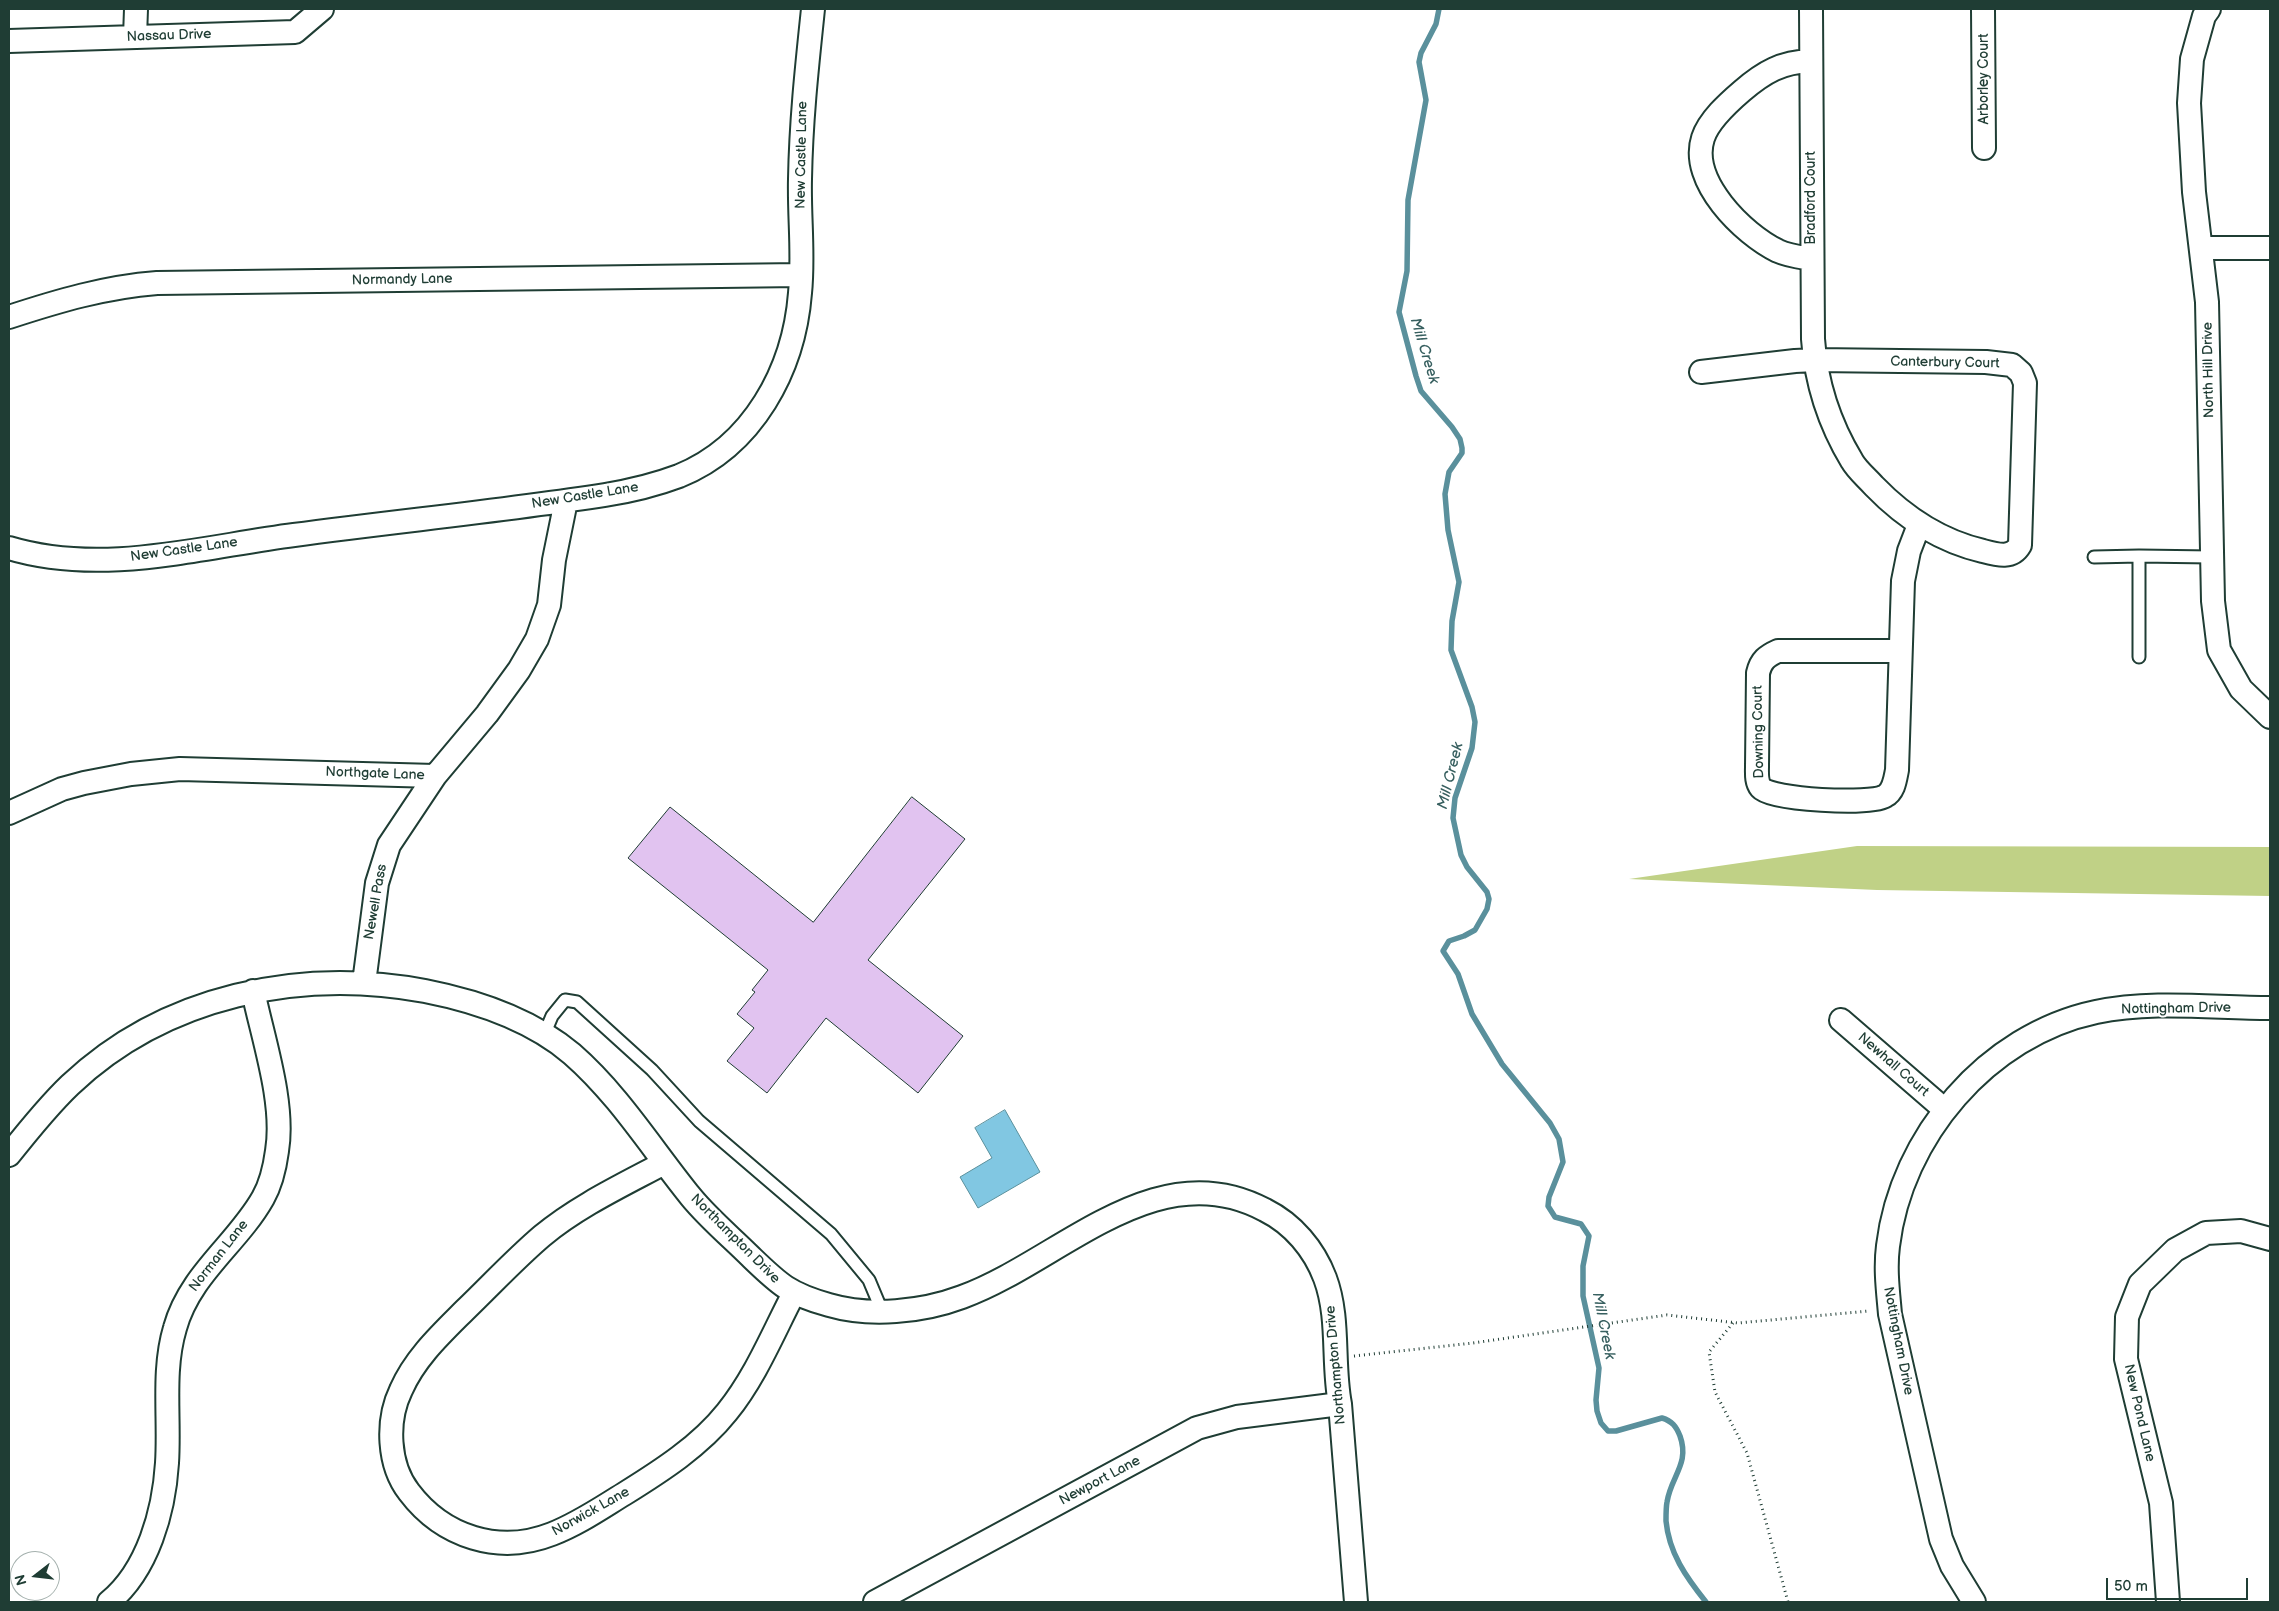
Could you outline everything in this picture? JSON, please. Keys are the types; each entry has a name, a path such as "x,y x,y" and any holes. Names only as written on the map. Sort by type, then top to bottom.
{"street":[{"path":"135,37 136,9"},
{"name":"Nassau Drive","path":"9,41 295,32 322,9"},
{"name":"New Castle Lane","path":"9,548 74,559 134,558 299,534 566,501 631,491 680,475 710,458 745,430 774,387 786,364 797,316 800,275 800,180 803,88 813,9"},
{"path":"1810,60 1811,9"},
{"name":"Arborley Court","path":"1983,9 1984,148"},
{"name":"North Hill Drive","path":"2209,9 2204,16 2192,59 2190,102 2191,148 2207,302 2212,601 2219,650 2241,689 2270,717"},
{"name":"Bradford Court","path":"1810,60 1812,259 1777,250 1748,230 1716,196 1708,182 1702,158 1703,138 1706,131 1734,98 1770,71 1790,62 1810,60"},
{"path":"2201,248 2270,248"},
{"path":"1812,259 1815,360 1824,400 1841,441 1853,463 1886,498 1919,525"},
{"name":"Normandy Lane","path":"9,317 88,292 157,283 800,275"},
{"name":"Canterbury Court","path":"1702,372 1815,360 2000,363 2012,365 2021,374 2025,383 2020,545 2015,553 2010,555 1992,553 1967,547 1919,525"},
{"name":"Northgate Lane","path":"9,813 62,789 84,782 180,769 435,776 487,714 519,670 537,639 549,605 554,560 566,501"},
{"name":"Downing Court","path":"1899,651 1778,650 1768,655 1761,663 1758,672 1757,780 1761,788 1768,794 1861,802 1877,800 1886,796 1893,788 1897,770 1899,651 1905,566 1919,525"},
{"name":"Newell Pass","path":"364,983 377,883 382,864 389,844 435,776"},
{"name":"Northampton Drive","path":"9,1155 71,1084 118,1047 173,1017 201,1005 253,991 322,983 364,983 411,989 468,1002 520,1022 568,1051 589,1070 646,1136 664,1163 694,1201 768,1275 794,1293 832,1306 857,1311 882,1311 937,1304 963,1297 988,1286 1114,1216 1142,1204 1169,1196 1197,1192 1224,1195 1251,1202 1276,1215 1297,1232 1313,1254 1325,1279 1333,1306 1335,1358 1356,1602"},
{"name":"Norman Lane","path":"109,1602 116,1596 140,1563 149,1545 162,1505 168,1464 169,1366 174,1330 179,1313 197,1281 242,1227 264,1197 274,1166 278,1149 277,1100 253,991"},
{"name":"Nottingham Drive","path":"1974,1602 1952,1566 1941,1539 1890,1309 1887,1280 1888,1247 1893,1215 1902,1184 1915,1156 1930,1130 1967,1085 2013,1048 2038,1032 2096,1012 2126,1008 2157,1006 2270,1008"},
{"name":"Newhall Court","path":"1841,1020 1945,1110"},
{"name":"Norwick Lane","path":"664,1163 576,1212 542,1236 445,1330 420,1358 400,1391 391,1428 392,1447 403,1484 428,1514 443,1526 460,1535 497,1543 516,1543 552,1534 601,1508 683,1454 726,1413 757,1366 794,1293"},
{"name":"New Pond Lane","path":"2168,1602 2161,1503 2126,1359 2127,1316 2140,1284 2175,1250 2206,1233 2241,1231 2270,1239"},
{"name":"Newport Lane","path":"875,1602 1197,1428 1237,1417 1340,1404"}],"lane":[{"path":"2139,556 2139,657"},
{"path":"2094,557 2212,557"},
{"path":"544,1036 552,1016 565,1000 577,1002 652,1070 699,1121 830,1234 869,1280 882,1311"}],"path":[{"path":"1335,1358 1473,1343 1667,1315 1733,1322 1890,1309"},
{"path":"1733,1322 1709,1352 1715,1392 1748,1453 1788,1602"}],"green space":[{"path":"1857,846 2270,847 2270,896 1877,890 1629,879"}],"water":[{"path":"1005,1110 1040,1172 978,1208 960,1177 992,1158 975,1128"}],"building":[{"path":"912,797 965,839 868,960 963,1036 918,1093 826,1018 767,1093 727,1061 754,1028 737,1014 755,992 752,990 768,970 628,858 670,807 813,922"}],"waterway":[{"name":"Mill Creek","path":"1439,9 1436,24 1421,53 1419,62 1426,100 1408,200 1407,271 1399,312 1421,391 1452,427 1460,439 1462,448 1462,453 1449,472 1445,494 1448,530 1459,582 1452,621 1451,650 1472,707 1475,722 1472,748 1455,798 1453,818 1461,855 1467,867 1487,892 1489,899 1487,909 1475,930 1449,941 1443,951 1458,974 1472,1014 1502,1064 1550,1123 1559,1139 1563,1162 1549,1197 1548,1206 1555,1217 1581,1224 1589,1236 1583,1266 1583,1296 1599,1368 1596,1400 1601,1423 1608,1431 1616,1431 1662,1418 1673,1424 1680,1436 1683,1454 1669,1493 1666,1521 1675,1554 1706,1602"}]}
